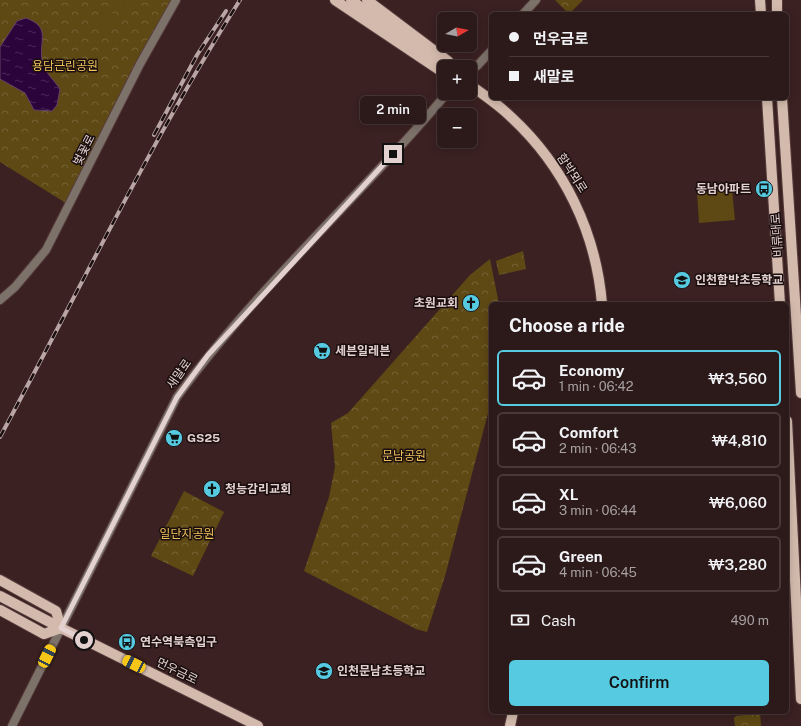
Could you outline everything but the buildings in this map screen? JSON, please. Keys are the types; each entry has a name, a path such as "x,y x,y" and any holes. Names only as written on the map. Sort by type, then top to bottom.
{"main road":[{"path":"335,0 437,69"},
{"path":"350,0 437,61"},
{"path":"367,0 447,60"},
{"path":"760,0 761,12"},
{"path":"777,0 777,12"},
{"name":"함박뫼로","path":"477,90 489,99"},
{"name":"함박뫼로","path":"490,100 511,116 556,169 575,201 586,226 597,265 602,302"},
{"name":"비류대로","path":"767,100 780,302"},
{"name":"비류대로","path":"782,100 801,393"},
{"path":"789,462 801,699"},
{"path":"0,580 56,611 61,628 44,634 0,610"},
{"name":"먼우금로","path":"0,596 258,726"},
{"path":"510,726 513,714"}],"street":[{"name":"벚꽃로","path":"0,300 15,287 46,250 140,64 176,0"},
{"path":"525,12 536,0"},
{"path":"477,66 489,53"},
{"name":"새말로","path":"12,726 177,397 208,355 425,121 442,100"}],"green space":[{"name":"용담근린공원","path":"0,0 177,0 69,205 0,162"},
{"path":"131,0 123,12 108,1"},
{"path":"555,0 583,0 571,12 567,12"},
{"path":"104,7 119,18 108,33 93,23"},
{"path":"732,189 735,220 699,223 697,192"},
{"path":"523,251 526,269 499,275 496,261"},
{"name":"문남공원","path":"490,259 499,302 489,302 489,410 445,576 427,632 416,629 304,571 329,497 335,467 331,423 348,413 470,275"},
{"name":"일단지공원","path":"184,491 224,512 193,576 151,556"},
{"path":"760,714 761,726 735,726 734,718 736,716"}],"water":[{"path":"26,18 39,26 42,31 42,56 44,68 60,89 57,105 52,111 34,110 25,93 0,79 0,47 17,21"}],"railway":[{"path":"0,437 176,107 240,0"},
{"path":"154,135 197,55 226,11"}],"place":[{"name":"동남아파트","path":"764,189"},
{"name":"인천함박초등학교","path":"682,280"},
{"name":"초원교회","path":"471,303"},
{"name":"세븐일레븐","path":"322,351"},
{"name":"GS25","path":"174,438"},
{"name":"청능감리교회","path":"212,489"},
{"name":"연수역북측입구","path":"127,642"},
{"name":"인천문남초등학교","path":"324,671"}],"route":[{"path":"84,640 61,628 177,397 208,355 393,154"}]}
